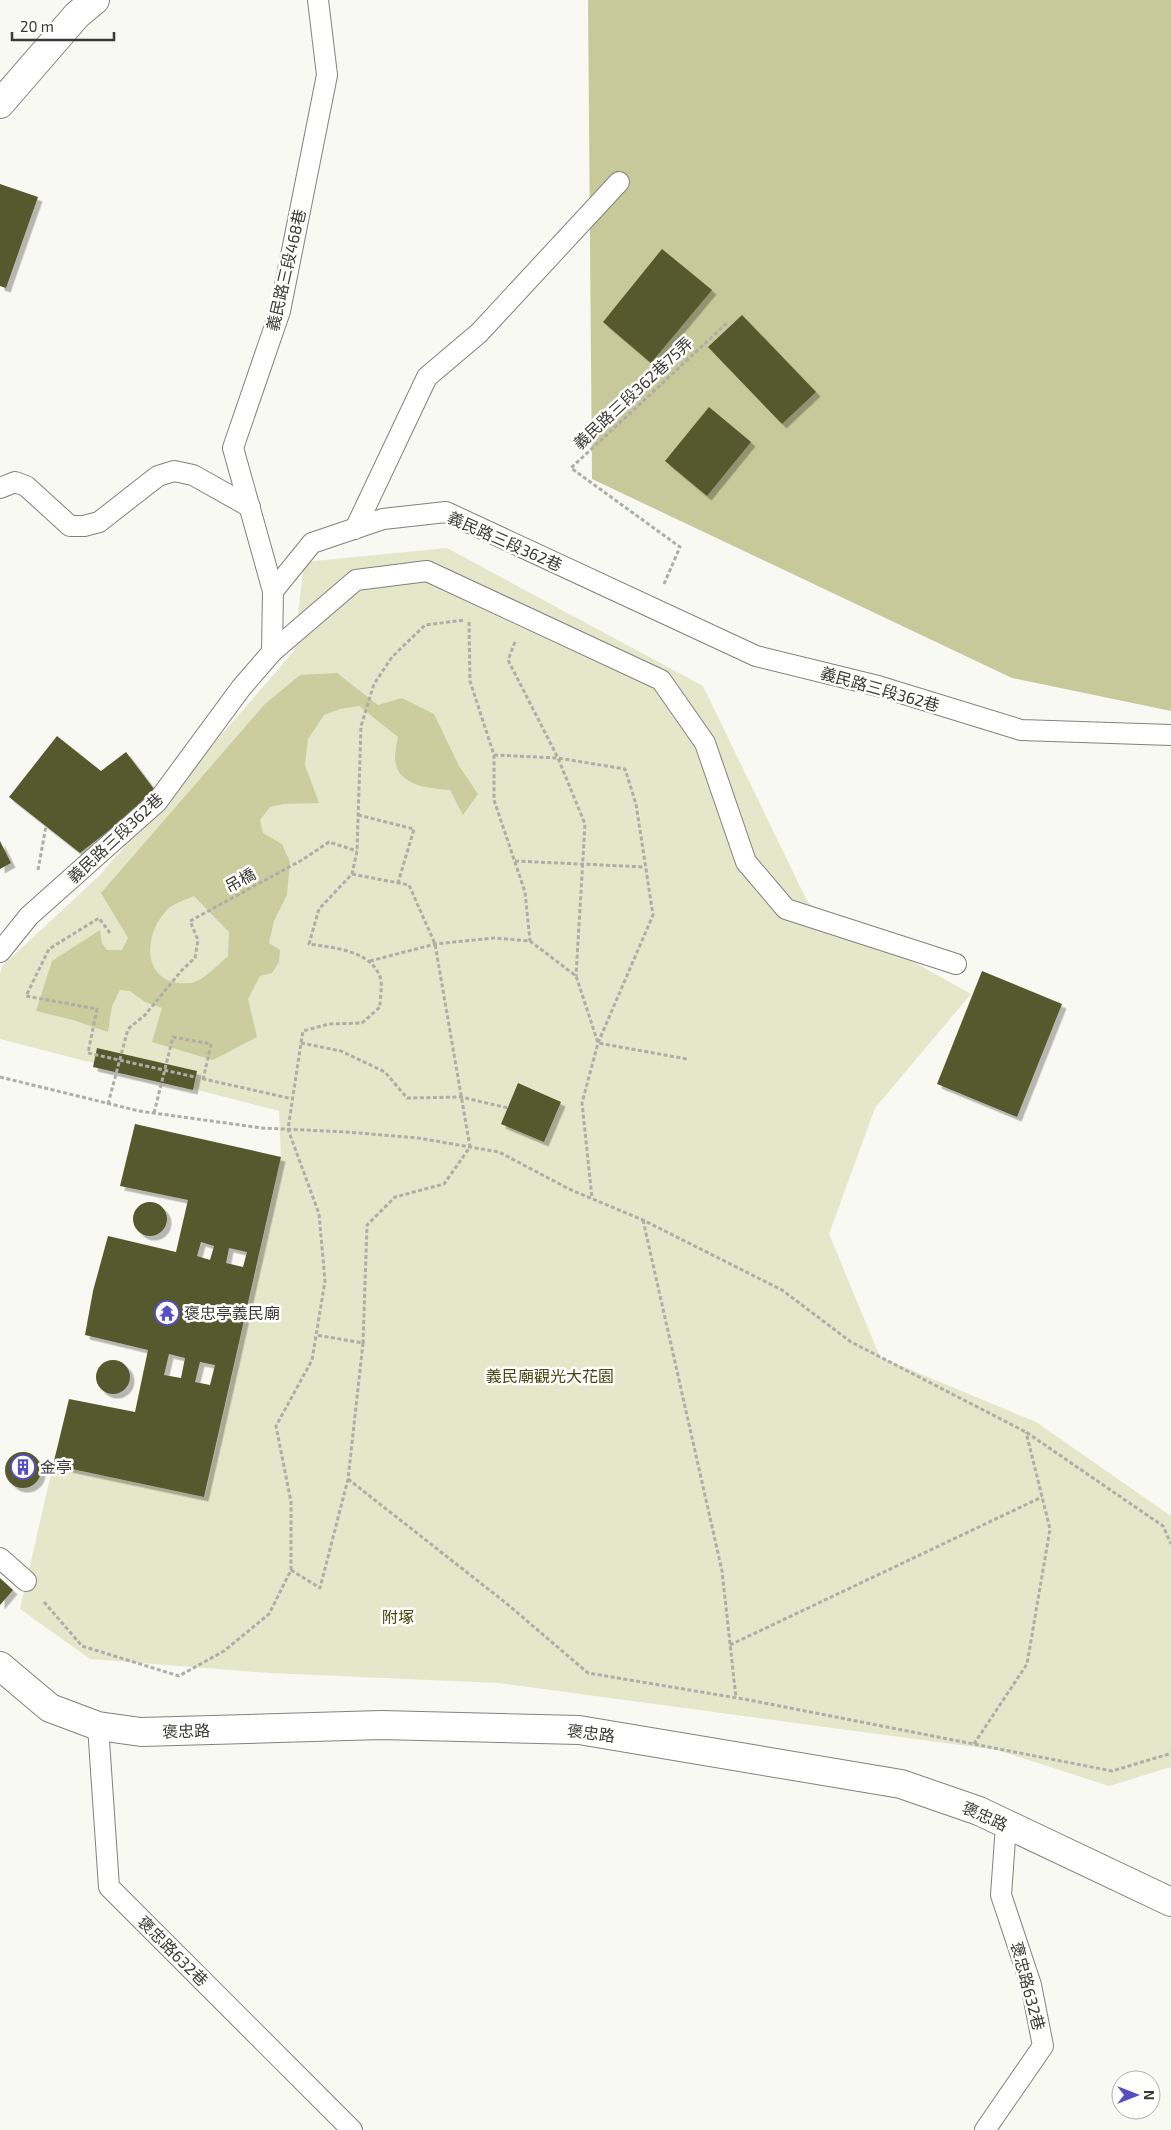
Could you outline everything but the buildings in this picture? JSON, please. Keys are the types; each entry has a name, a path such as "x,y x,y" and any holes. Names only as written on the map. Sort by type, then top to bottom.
{"street":[{"path":"0,104 77,15 95,0"},
{"name":"褒忠路","path":"0,1666 50,1708 98,1726 142,1732 380,1726 579,1730 901,1784 979,1811 1171,1902"}],"lane":[{"name":"義民路三段468巷","path":"273,591 234,448 280,311 327,75 318,0"},
{"path":"355,529 427,378 479,333 618,182"},
{"path":"0,488 15,482 26,486 70,526 84,526 99,522 158,476 174,471 193,475 250,507"},
{"name":"義民路三段362巷","path":"273,591 312,543 383,520 446,512 756,656 878,686 1021,730 1171,735"},
{"name":"義民路三段362巷","path":"0,952 29,916 157,802 241,688 272,652 356,580 427,571 661,680 706,743 746,862 786,909 956,964"},
{"path":"272,652 273,591"},
{"path":"0,1558 26,1581"},
{"name":"褒忠路632巷","path":"98,1726 109,1887 352,2130"},
{"name":"褒忠路632巷","path":"985,2130 1043,2046 1031,1985 1001,1895 1006,1825"}],"path":[{"name":"義民路三段362巷75弄","path":"654,608 680,547 571,468 727,322"},
{"path":"477,621 469,619 425,625 392,657 374,684 361,726 357,851 352,874 319,909 309,944 344,950 370,960 434,944 494,938 530,941 576,976"},
{"path":"469,619 470,681 494,755 494,800 525,892 530,941"},
{"path":"519,634 508,660 558,758 585,824 576,976 598,1043"},
{"path":"494,755 558,758 625,769 636,804 653,915 598,1043 582,1103 592,1198"},
{"path":"358,815 414,829 398,883"},
{"name":"吊橋","path":"120,1060 128,1030 145,1015 182,970 195,958 198,940 190,921 302,860 329,842 357,851"},
{"path":"515,860 645,867"},
{"path":"291,1570 320,1588 348,1479 363,1343 368,1225 395,1197 444,1184 470,1147 434,944 409,885 352,874"},
{"path":"110,933 99,918 49,949 26,996 97,1009 88,1053 292,1099"},
{"path":"26,1581 82,1646 180,1676 224,1651 269,1614 291,1570 291,1502 276,1426 312,1360 326,1281 319,1214 288,1130 292,1099 303,1030 330,1024 362,1023 380,1007 380,980 370,960"},
{"path":"154,1113 173,1037 211,1044 203,1080"},
{"path":"301,1043 341,1051 385,1072 407,1098 461,1097 508,1108"},
{"path":"598,1043 687,1059"},
{"path":"108,1104 120,1060"},
{"path":"0,1077 108,1104 154,1113 262,1128 418,1138 499,1152 569,1189 643,1220 782,1290 851,1342 1026,1432 1163,1526 1171,1544"},
{"path":"643,1220 722,1570 736,1698"},
{"path":"316,1335 363,1343"},
{"path":"974,1744 1027,1664 1050,1528 1026,1432"},
{"path":"348,1479 506,1603 588,1673 736,1698 1112,1771 1171,1752"},
{"path":"730,1645 1042,1497"}],"green space":[{"name":"義民廟觀光大花園","path":"447,548 703,686 808,903 971,994 875,1108 829,1234 880,1357 1036,1422 1171,1516 1171,1767 1109,1786 997,1750 498,1683 270,1673 90,1659 20,1609 53,1465 205,1497 281,1158 279,1111 0,1039 0,974 2,966 99,876 294,651 304,562"}],"shaded area":[{"path":"588,0 1171,0 1171,711 1012,678 592,479"},
{"path":"337,673 378,705 402,698 434,714 459,766 478,794 463,815 450,790 414,784 400,774 396,767 395,757 398,737 359,706 340,709 324,715 308,739 305,765 319,803 283,804 270,807 260,820 263,833 282,844 290,862 287,895 274,921 269,943 280,950 279,962 272,973 260,976 248,999 257,1037 213,1060 152,1042 162,1008 145,1002 130,991 120,990 112,1006 108,1032 73,1020 36,1011 52,961 100,930 102,943 107,950 122,950 128,938 101,893 265,704 300,675","holes":["194,896 229,932 228,956 211,972 195,982 175,982 163,977 155,968 151,957 150,944 154,931 160,919 169,908 178,903"]}],"place":[{"name":"褒忠亭義民廟","path":"167,1313"},
{"name":"金亭","path":"23,1467"}],"park label":[{"name":"附塚","path":"398,1617"}]}
